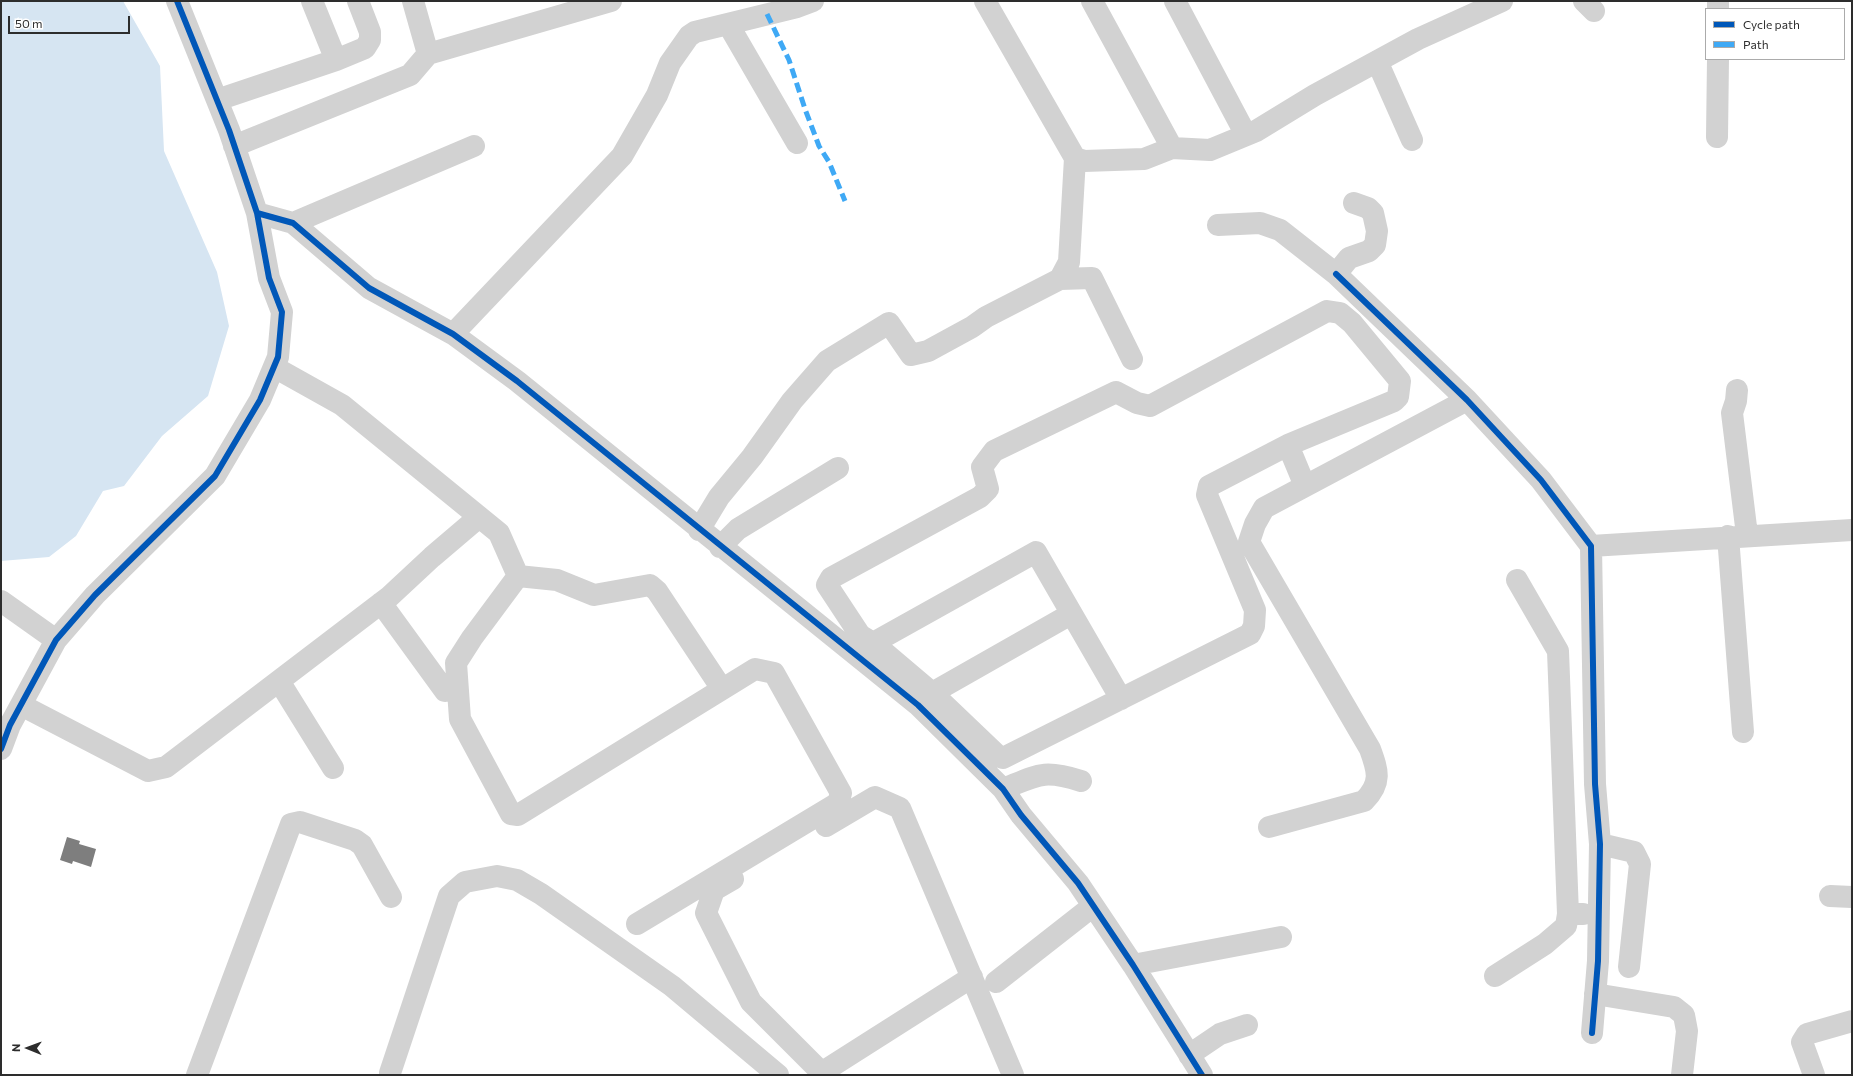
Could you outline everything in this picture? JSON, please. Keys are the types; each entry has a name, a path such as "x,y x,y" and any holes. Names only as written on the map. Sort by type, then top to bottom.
{"street":[{"path":"1,749 10,725 56,640 96,595 215,476 260,400 278,357 282,312 269,278 257,213 217,100 177,1"},
{"path":"312,1 336,60"},
{"path":"217,100 336,60 365,48 370,40 370,32 358,1"},
{"path":"413,1 428,54"},
{"path":"234,146 410,75 428,54 611,1"},
{"path":"453,334 622,156 656,96 670,63 689,36 695,32 813,1"},
{"path":"985,1 1075,158 1069,262 1060,279"},
{"path":"1092,1 1172,148"},
{"path":"1175,1 1246,135"},
{"path":"1075,158 1084,161 1144,159 1172,148 1210,150 1246,135 1418,39 1468,8 1502,1"},
{"path":"728,24 797,143"},
{"path":"1717,137 1718,60"},
{"path":"1377,61 1412,140"},
{"path":"292,222 474,146"},
{"path":"1336,274 1349,258 1369,251 1375,245 1377,230 1373,213 1368,208 1354,203"},
{"path":"257,213 292,222 369,288 453,334 517,382 918,705 1003,789 1021,814 1078,883 1133,965 1202,1075"},
{"path":"1218,225 1260,223 1280,230 1336,274 1467,400 1541,480 1591,546 1595,784 1600,844 1598,961 1592,1032"},
{"path":"699,530 719,497 752,458 792,401 827,361 889,323 911,354 928,351 972,327 986,317 1060,279 1092,278 1132,359"},
{"path":"1328,311 1340,313 1352,323 1400,381 1398,397 1394,401 1288,445 1209,486 1207,495 1255,610 1254,626 1250,634 1004,758 998,756 932,693 873,643 860,635 827,584 831,578 980,497 988,489 982,467 994,450 1116,392 1137,403 1150,406 1328,311"},
{"path":"274,367 342,405 499,533 518,576"},
{"path":"1737,390 1736,401 1732,413 1743,732"},
{"path":"1269,827 1364,801 1374,791 1378,778 1370,749 1249,542 1255,524 1264,508 1467,400"},
{"path":"1288,445 1305,486"},
{"path":"720,547 738,529 838,468"},
{"path":"21,705 148,771 166,767 381,603 479,517"},
{"path":"1591,546 1852,530"},
{"path":"873,643 1036,552 1121,699"},
{"path":"518,576 557,580 594,595 650,585 657,591 722,689"},
{"path":"518,576 472,638 456,663 460,719 511,814 518,815 755,669 774,672 841,793 838,803 638,924"},
{"path":"1495,976 1545,944 1566,926 1568,914 1558,650 1517,580"},
{"path":"1,601 56,640"},
{"path":"381,603 445,691"},
{"path":"932,693 1071,614"},
{"path":"279,681 333,768"},
{"path":"1003,789 1046,773 1059,774 1081,782"},
{"path":"972,977 822,1074 751,1002 706,913 714,890 875,797 900,808 972,977 1013,1075"},
{"path":"196,1075 291,824 300,822 355,840 362,845 391,897"},
{"path":"1600,844 1634,852 1640,864 1629,967"},
{"path":"390,1073 449,896 465,882 496,876 517,880 542,894 672,986 778,1075"},
{"path":"1830,896 1852,897"},
{"path":"996,982 1093,906"},
{"path":"1568,914 1599,914"},
{"path":"1133,965 1281,937"},
{"path":"1595,994 1674,1007 1684,1015 1687,1031 1682,1075"},
{"path":"1814,1075 1802,1042 1807,1034 1852,1021"},
{"path":"1189,1054 1220,1034 1246,1025"}],"water":[{"path":"1,1 123,1 160,66 164,151 217,272 229,326 208,396 162,436 124,486 103,491 76,536 49,557 1,561"}],"building":[{"path":"67,837 80,841 79,844 96,849 91,867 73,861 72,864 60,860"}],"marked path":[{"path":"767,14 789,60 819,146 829,162 845,201"}],"cycle path":[{"path":"1,749 10,725 56,640 95,595 215,476 260,400 278,357 282,312 269,278 257,213 229,130 177,1"},
{"path":"257,213 293,223 369,288 453,334 517,381 918,705 1003,789 1021,815 1078,883 1133,965 1202,1075"},
{"path":"1336,274 1467,400 1541,480 1591,546 1595,784 1600,844 1598,961 1592,1033"}]}
